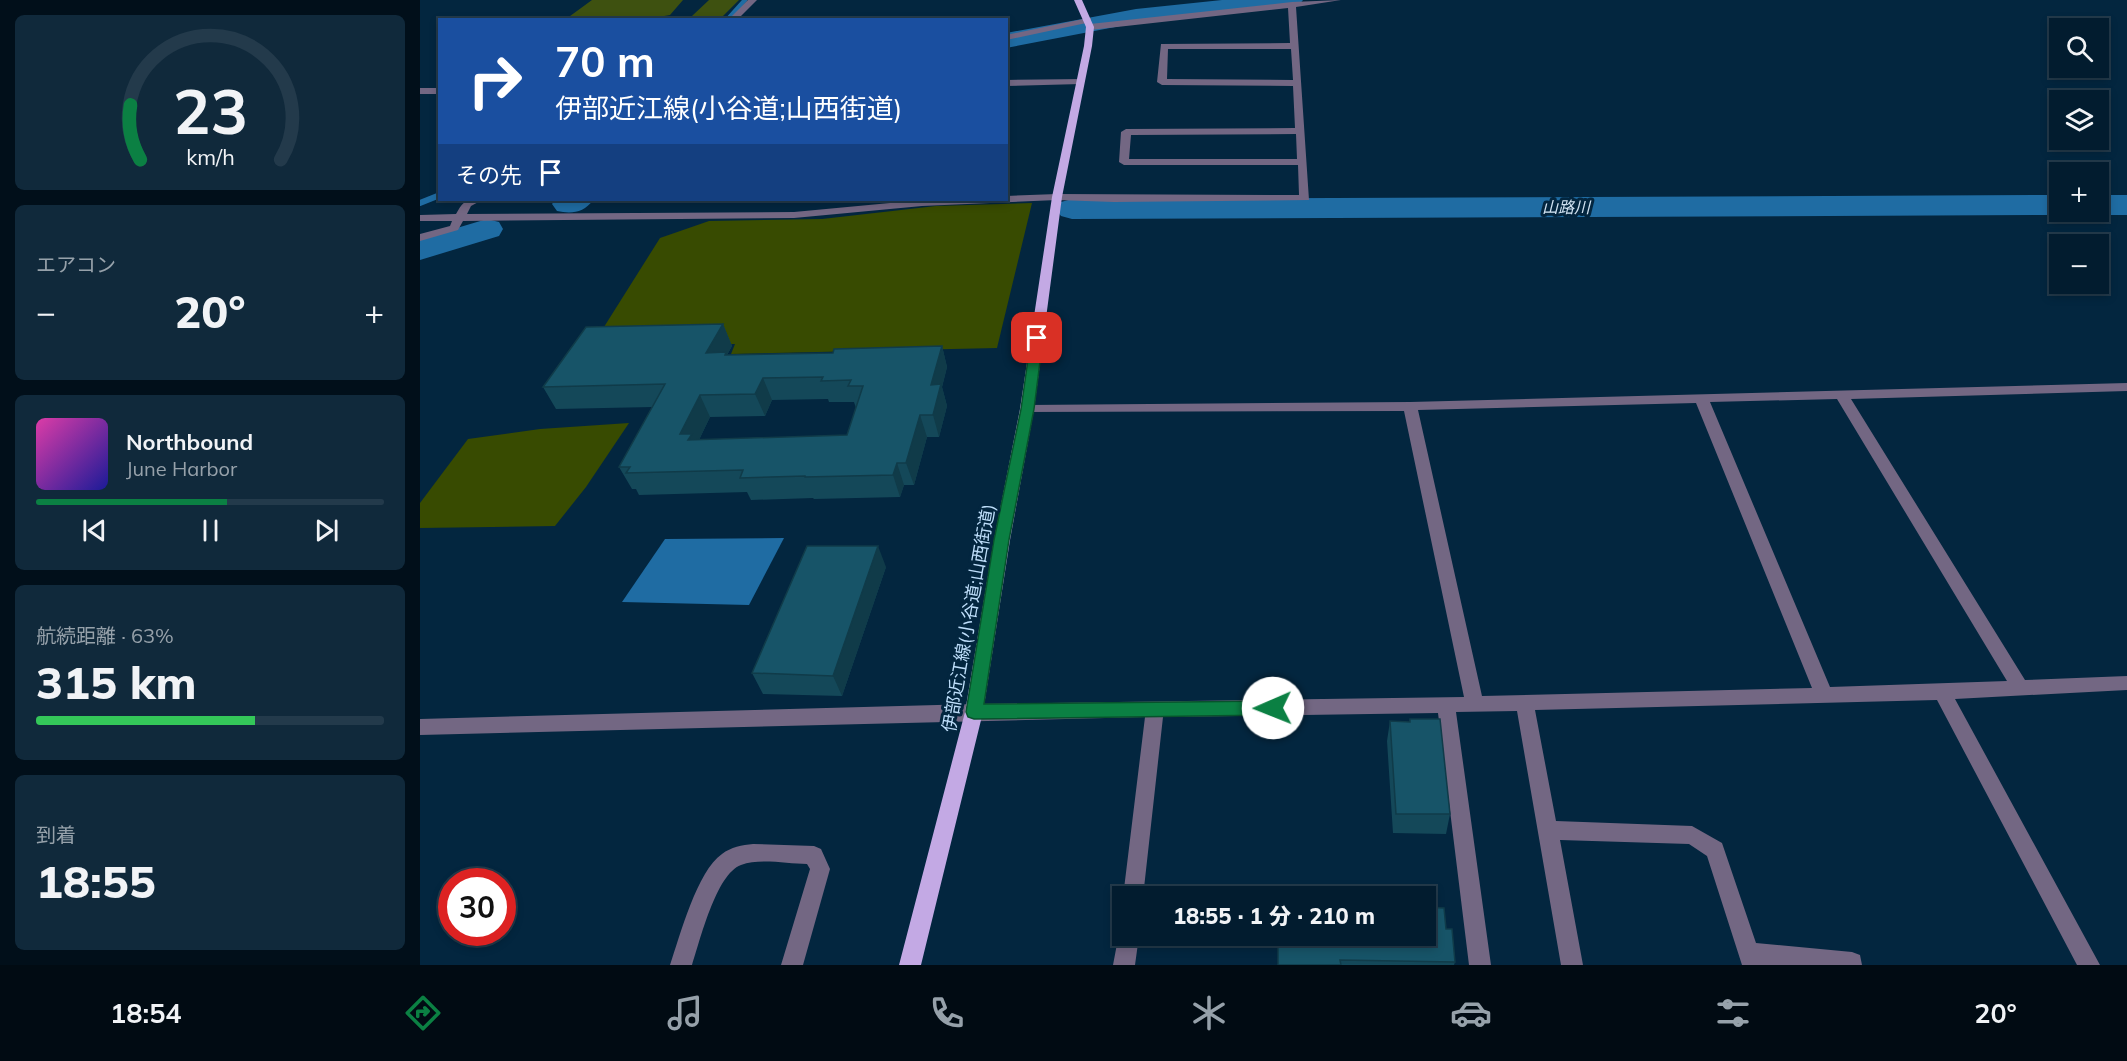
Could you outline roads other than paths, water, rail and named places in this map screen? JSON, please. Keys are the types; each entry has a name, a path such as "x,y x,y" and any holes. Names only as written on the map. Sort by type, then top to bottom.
{"main road":[{"path":"1078,0 1088,23"},
{"name":"伊部近江線(小谷道;山西街道)","path":"910,965 974,712 1002,540 1027,409 1057,197 1081,81 1088,23"}],"street":[{"path":"734,18 753,0"},
{"path":"1008,38 1088,23 1337,0"},
{"path":"1008,199 1305,198 1292,4"},
{"path":"1295,46 1164,46 1162,82 1297,82"},
{"path":"1008,83 1081,81"},
{"path":"420,91 438,91"},
{"path":"1300,131 1126,132 1124,162 1302,162"},
{"path":"420,238 454,228 467,204 474,201"},
{"path":"420,218 794,215 862,204 966,201"},
{"path":"1027,409 1410,406 2127,387"},
{"path":"1841,394 2021,689"},
{"path":"1701,398 1824,694"},
{"path":"1410,406 1475,704"},
{"path":"420,727 974,712 1525,703 1942,692 2127,683"},
{"path":"1942,692 2089,965"},
{"path":"1525,703 1572,965"},
{"path":"1446,705 1480,965"},
{"path":"1134,886 1155,709"},
{"path":"1548,830 1692,835 1715,850 1751,959 1852,963"},
{"path":"681,965 713,879 722,864 738,856 807,854 814,856 820,869 792,965"},
{"path":"1124,965 1127,946"}],"water":[{"path":"784,538 749,605 622,602 665,539"}],"waterway":[{"path":"729,18 745,0"},
{"path":"1008,41 1136,16 1291,0"},
{"path":"420,203 438,196"},
{"path":"568,204 575,201"},
{"name":"山路川","path":"1072,209 2049,205"},
{"name":"山路川","path":"2109,205 2127,205"},
{"path":"420,250 487,229"}]}
